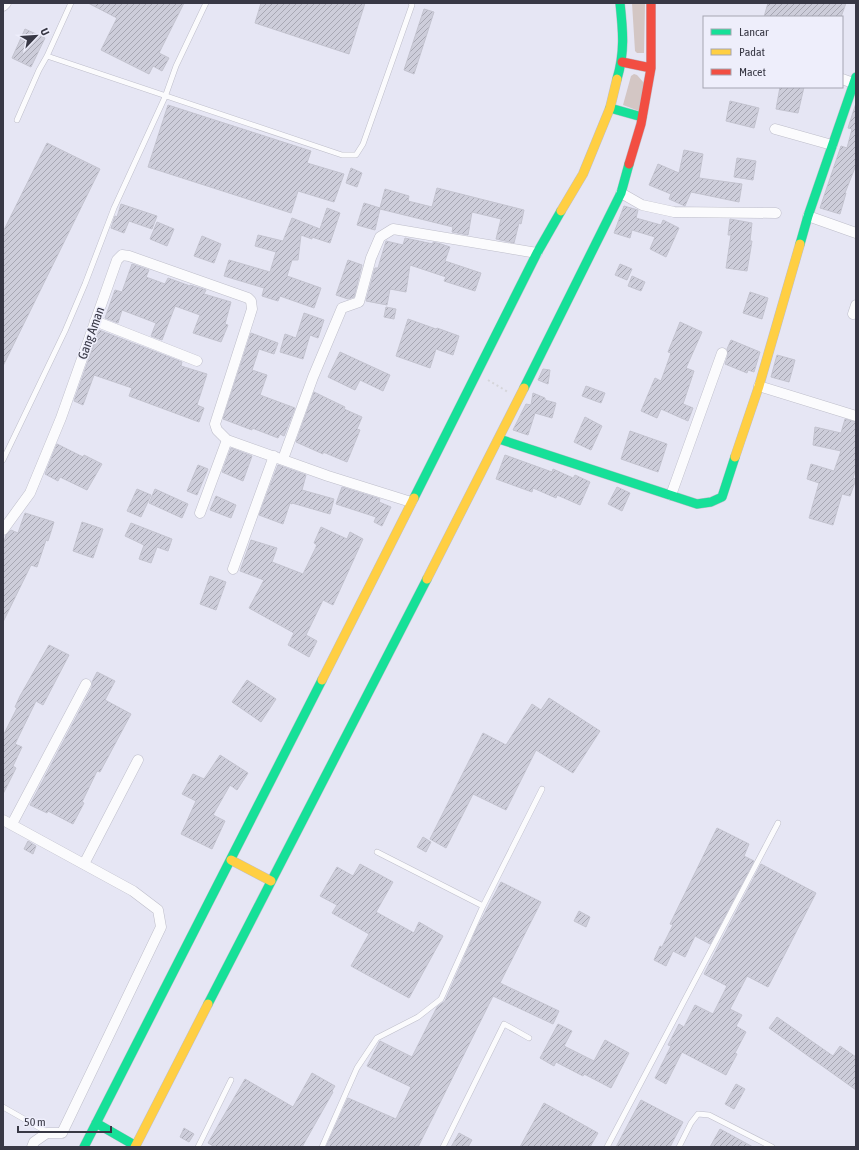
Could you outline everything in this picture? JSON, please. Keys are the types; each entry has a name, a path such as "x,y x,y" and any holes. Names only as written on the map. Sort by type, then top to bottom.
{"street":[{"path":"3,6 6,3"},
{"path":"84,1147 231,860 537,253 582,174 610,108 622,62 623,36 620,3"},
{"path":"96,1123 136,1147 271,881 518,402 620,193 641,124 650,68 651,3"},
{"path":"622,62 650,68"},
{"path":"499,439 697,504 711,502 722,497 759,386 808,216 855,81 843,79"},
{"path":"610,108 642,117"},
{"path":"775,129 832,145"},
{"path":"620,193 642,205 674,212 776,214"},
{"path":"808,216 856,233"},
{"path":"233,569 278,457 342,308 359,302 371,258 380,237 393,229 537,253"},
{"name":"Gang Aman","path":"3,530 30,493 60,418 117,260 122,255 129,256 248,298 251,301 253,306 215,424 217,430 227,440"},
{"path":"95,321 197,361"},
{"path":"671,495 722,353"},
{"path":"759,386 856,416"},
{"path":"200,513 227,440 328,476 411,502"},
{"path":"12,824 86,684"},
{"path":"84,864 138,760"},
{"path":"3,820 133,891 158,910 161,927 62,1133 47,1132 34,1142 32,1147"},
{"path":"231,860 271,881"}],"lane":[{"path":"17,120 71,3"},
{"path":"3,460 86,284 114,208 165,97 176,66 206,3"},
{"path":"47,56 95,71 165,97 342,155 356,155 364,144 412,6 411,3"},
{"path":"322,1147 357,1068 377,1038 418,1017 441,999 484,906 542,790"},
{"path":"607,1147 778,824"},
{"path":"378,852 484,906"},
{"path":"443,1147 504,1024 529,1038"},
{"path":"198,1147 231,1080"},
{"path":"3,1107 47,1132"},
{"path":"679,1147 691,1123 698,1114 709,1115 772,1147"}],"path":[{"path":"472,380 480,379 494,383 515,396 518,402"}],"shaded area":[{"path":"632,3 645,3 644,53 637,53 635,51"},
{"path":"634,74 637,75 644,83 639,111 623,105 631,76"}],"building":[{"path":"88,3 184,3 159,53 169,58 162,71 153,66 149,74 101,50 117,18"},
{"path":"261,3 365,3 349,54 255,23"},
{"path":"768,3 846,3 841,16 764,16"},
{"path":"424,9 434,12 414,74 404,70"},
{"path":"25,29 45,38 31,67 12,58"},
{"path":"780,88 804,88 798,113 776,109"},
{"path":"730,101 759,108 754,128 726,121"},
{"path":"856,103 856,165 845,193 840,214 820,208 841,146 847,148 852,129 848,128"},
{"path":"168,105 311,151 307,163 344,174 334,202 298,191 291,213 148,167"},
{"path":"47,143 100,169 3,366 3,232"},
{"path":"684,150 703,154 699,178 742,184 739,202 691,192 685,206 669,199 671,194 649,185 658,164 679,173"},
{"path":"737,158 756,161 753,180 734,177"},
{"path":"351,168 362,173 357,187 346,183"},
{"path":"437,188 524,210 514,243 496,239 501,219 472,212 468,235 452,232 453,227 380,209 375,230 357,225 364,203 380,208 385,189 409,196 408,201 432,207"},
{"path":"121,204 157,216 152,229 129,221 124,233 111,228 115,216 117,217"},
{"path":"624,206 638,210 636,218 661,225 663,220 679,228 666,257 650,249 655,237 632,230 630,238 614,233"},
{"path":"327,208 340,213 330,243 301,235 298,260 292,260 287,276 321,288 314,308 280,296 278,301 262,296 264,288 224,276 229,260 270,272 276,252 255,246 258,235 283,241 292,218 320,229"},
{"path":"730,219 752,223 750,241 752,241 747,271 726,268 731,235 728,235"},
{"path":"157,222 174,229 167,246 150,239"},
{"path":"202,236 221,244 214,263 194,256"},
{"path":"405,238 433,244 433,242 450,247 445,261 481,273 475,291 444,281 446,277 410,265 406,292 390,289 387,305 366,301 375,268 378,268 386,241 403,245"},
{"path":"348,260 362,265 354,297 348,299 336,295"},
{"path":"132,264 149,270 146,277 165,284 168,278 206,290 204,294 231,302 225,324 228,325 221,342 193,333 200,315 175,306 162,340 151,336 156,323 122,310 118,323 105,318 115,290 122,292"},
{"path":"620,264 632,269 627,280 615,275"},
{"path":"632,276 645,282 641,291 628,286"},
{"path":"750,292 768,298 762,319 743,313"},
{"path":"386,307 396,309 394,319 384,317"},
{"path":"304,313 324,320 318,338 310,335 303,359 280,352 285,334 296,338"},
{"path":"408,319 459,336 453,355 436,349 430,368 396,356"},
{"path":"680,322 702,332 686,368 694,371 683,404 693,408 688,421 661,409 657,418 641,411 655,378 661,381 671,353 668,352"},
{"path":"99,330 182,362 181,366 207,374 197,405 204,408 199,422 129,396 132,388 94,375 83,405 74,401"},
{"path":"251,333 278,343 274,354 259,349 252,370 267,375 260,395 295,408 284,436 280,434 278,438 223,419"},
{"path":"731,340 760,352 754,372 748,370 747,373 725,364 728,355 727,349"},
{"path":"340,352 390,375 383,391 360,380 355,390 328,377"},
{"path":"777,355 795,360 789,382 771,377"},
{"path":"543,369 550,370 548,384 538,380"},
{"path":"586,386 605,393 601,403 582,396"},
{"path":"314,392 345,407 344,409 362,417 357,429 360,430 347,462 323,452 323,454 296,442"},
{"path":"533,393 545,398 545,400 556,403 552,418 535,413 528,435 513,430 526,404 531,405"},
{"path":"585,417 602,426 591,450 574,442"},
{"path":"845,419 856,422 856,468 853,478 856,479 850,496 842,494 833,525 809,518 819,483 807,479 811,464 834,471 841,451 813,445 815,427 841,433"},
{"path":"630,431 667,444 658,472 621,459"},
{"path":"57,444 83,457 84,455 102,464 87,490 60,477 58,481 45,474"},
{"path":"231,448 252,456 243,481 222,472"},
{"path":"505,455 552,472 553,469 573,478 575,475 590,482 580,505 557,495 556,498 533,488 532,492 496,479"},
{"path":"198,465 208,469 197,495 187,491"},
{"path":"278,465 306,475 302,490 334,499 330,514 290,503 283,524 259,515"},
{"path":"342,487 380,499 379,502 391,507 382,526 374,522 376,517 336,504"},
{"path":"617,487 630,493 622,511 608,504"},
{"path":"137,489 151,495 141,517 127,511"},
{"path":"155,489 188,504 182,518 149,503"},
{"path":"216,496 236,505 231,518 210,510"},
{"path":"25,513 54,522 37,567 31,565 3,622 3,545 6,535 11,530 18,533"},
{"path":"82,522 103,529 93,558 73,551"},
{"path":"131,523 172,539 168,551 157,547 151,563 139,559 144,545 125,536"},
{"path":"321,527 347,539 350,532 363,539 333,605 323,600 306,635 317,641 309,657 288,645 294,633 249,608 264,580 240,571 251,540 277,548 272,562 303,574 317,545 314,543"},
{"path":"210,576 226,582 216,610 200,604"},
{"path":"49,645 69,655 43,705 36,701 15,744 22,747 13,766 16,768 3,794 3,736 17,708 15,707 20,696"},
{"path":"97,672 115,681 105,700 131,714 100,772 97,771 82,802 84,803 73,824 48,811 47,813 30,805 92,687 92,682"},
{"path":"247,680 276,699 261,722 232,702"},
{"path":"549,698 600,731 573,773 536,750 506,810 473,794 446,848 430,839 483,733 506,745 532,704 541,710"},
{"path":"220,755 248,773 237,790 230,785 213,815 225,821 212,849 181,834 196,801 182,794 193,774 204,779"},
{"path":"717,828 749,844 744,856 754,861 710,944 695,936 685,957 673,951 666,966 654,960 660,946 662,947 673,925 670,924"},
{"path":"423,837 431,842 426,852 417,847"},
{"path":"28,841 36,846 33,854 24,849"},
{"path":"360,864 393,882 376,912 414,933 419,922 443,936 409,998 351,966 369,934 332,913 337,905 320,896 337,867 353,876"},
{"path":"761,864 816,893 768,987 747,976 730,1009 742,1015 736,1026 746,1032 726,1075 682,1052 666,1084 655,1078 671,1046 668,1045 679,1024 684,1027 695,1005 713,1014 727,986 704,974"},
{"path":"501,882 541,902 500,983 559,1011 553,1024 493,996 418,1147 326,1147 348,1098 396,1119 411,1087 367,1066 380,1041 412,1057 437,1007 445,1001 477,928"},
{"path":"579,911 590,917 586,927 574,921"},
{"path":"777,1017 833,1056 840,1046 856,1057 856,1090 769,1028"},
{"path":"558,1024 572,1031 564,1046 594,1061 605,1040 629,1053 611,1088 556,1062 554,1066 540,1058"},
{"path":"312,1073 335,1086 302,1147 215,1147 208,1143 245,1079 293,1107"},
{"path":"736,1084 745,1089 734,1109 725,1104"},
{"path":"641,1100 683,1122 670,1147 616,1147"},
{"path":"544,1103 598,1133 590,1147 520,1147"},
{"path":"184,1128 194,1134 189,1142 180,1137"},
{"path":"720,1129 753,1147 710,1147"},
{"path":"459,1133 472,1140 468,1147 451,1147"}],"traffic: fast":[{"path":"617,79 620,69 623,41 620,3"},
{"path":"800,244 808,216 856,77"},
{"path":"610,108 642,117"},
{"path":"524,388 621,193 629,164"},
{"path":"414,498 537,253 561,211"},
{"path":"499,439 697,504 711,502 722,497 735,457"},
{"path":"208,1004 427,579"},
{"path":"84,1147 322,680"},
{"path":"96,1123 136,1146"}],"traffic: slow":[{"path":"561,211 583,174 610,108 617,79"},
{"path":"735,457 759,386 800,244"},
{"path":"427,579 524,388"},
{"path":"322,680 414,498"},
{"path":"231,860 271,881"},
{"path":"135,1147 208,1004"}],"traffic: jam":[{"path":"629,164 641,124 651,68 651,3"},
{"path":"622,62 651,68"}]}
